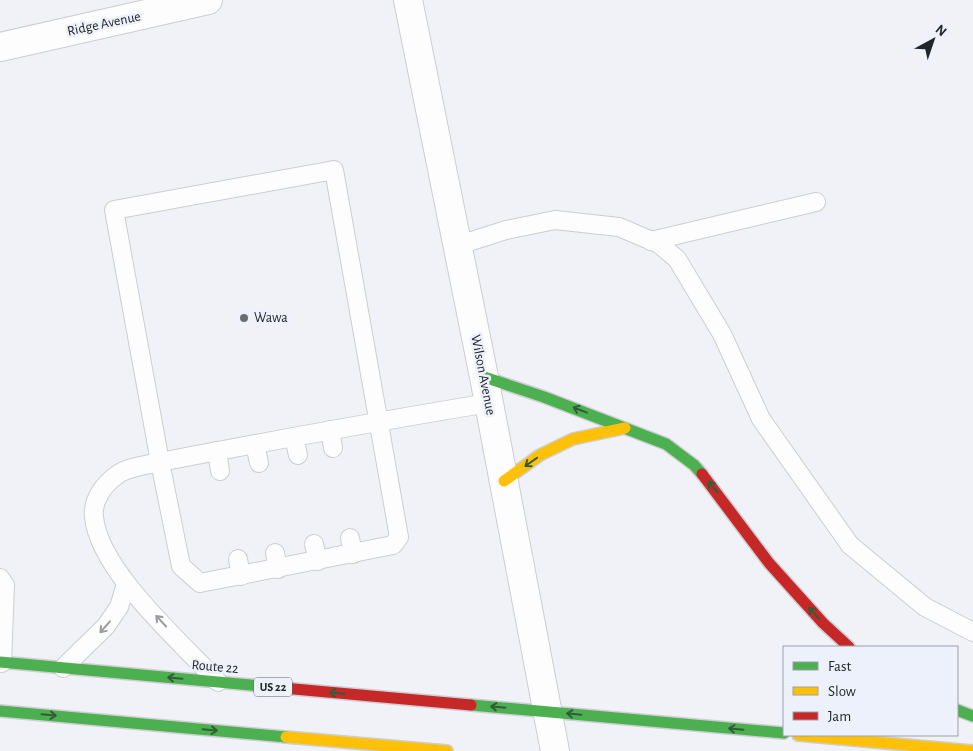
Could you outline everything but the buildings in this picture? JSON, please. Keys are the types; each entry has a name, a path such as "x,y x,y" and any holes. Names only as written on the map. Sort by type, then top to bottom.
{"highway":[{"path":"487,390 544,396 666,444 694,465 717,492 769,563 823,623 848,646"},
{"path":"504,482 540,456 573,439 625,428"},
{"name":"Route 22","path":"1,662 547,712"},
{"path":"958,710 973,716"},
{"path":"0,711 448,751"},
{"name":"US 22","path":"547,712 783,734"},
{"path":"809,736 972,751"}],"street":[{"name":"Ridge Avenue","path":"0,47 208,0"},
{"name":"Wilson Avenue","path":"408,0 456,246 487,390 555,751"}],"lane":[{"path":"334,170 380,421 399,537 392,545 352,546 318,561 276,561 242,576 200,583 181,566 160,462 114,210 334,170"},
{"path":"651,241 816,202"},
{"path":"456,246 506,230 555,220 619,227 659,244 677,259 722,334 761,419 850,545 925,607 973,632"},
{"path":"218,682 126,584 101,542 94,516 96,500 104,486 118,474 160,462 380,421 487,390"},
{"path":"330,430 333,448"},
{"path":"294,437 298,455"},
{"path":"255,444 259,463"},
{"path":"217,451 220,471"},
{"path":"314,544 318,561"},
{"path":"238,559 242,576"},
{"path":"0,578 5,585 1,662"},
{"path":"63,668 106,626 119,607 126,584"}],"traffic: fast":[{"path":"484,377 544,397 666,444 694,465 702,474"},
{"path":"0,662 283,688"},
{"path":"471,705 783,733"},
{"path":"958,710 973,716"},
{"path":"0,711 286,737"}],"traffic: slow":[{"path":"504,481 540,455 573,439 625,428"},
{"path":"809,736 972,751"},
{"path":"286,737 447,751"}],"traffic: jam":[{"path":"702,474 769,563 823,623 848,646"},
{"path":"283,688 471,705"}],"place":[{"name":"Wawa","path":"244,318"}]}
